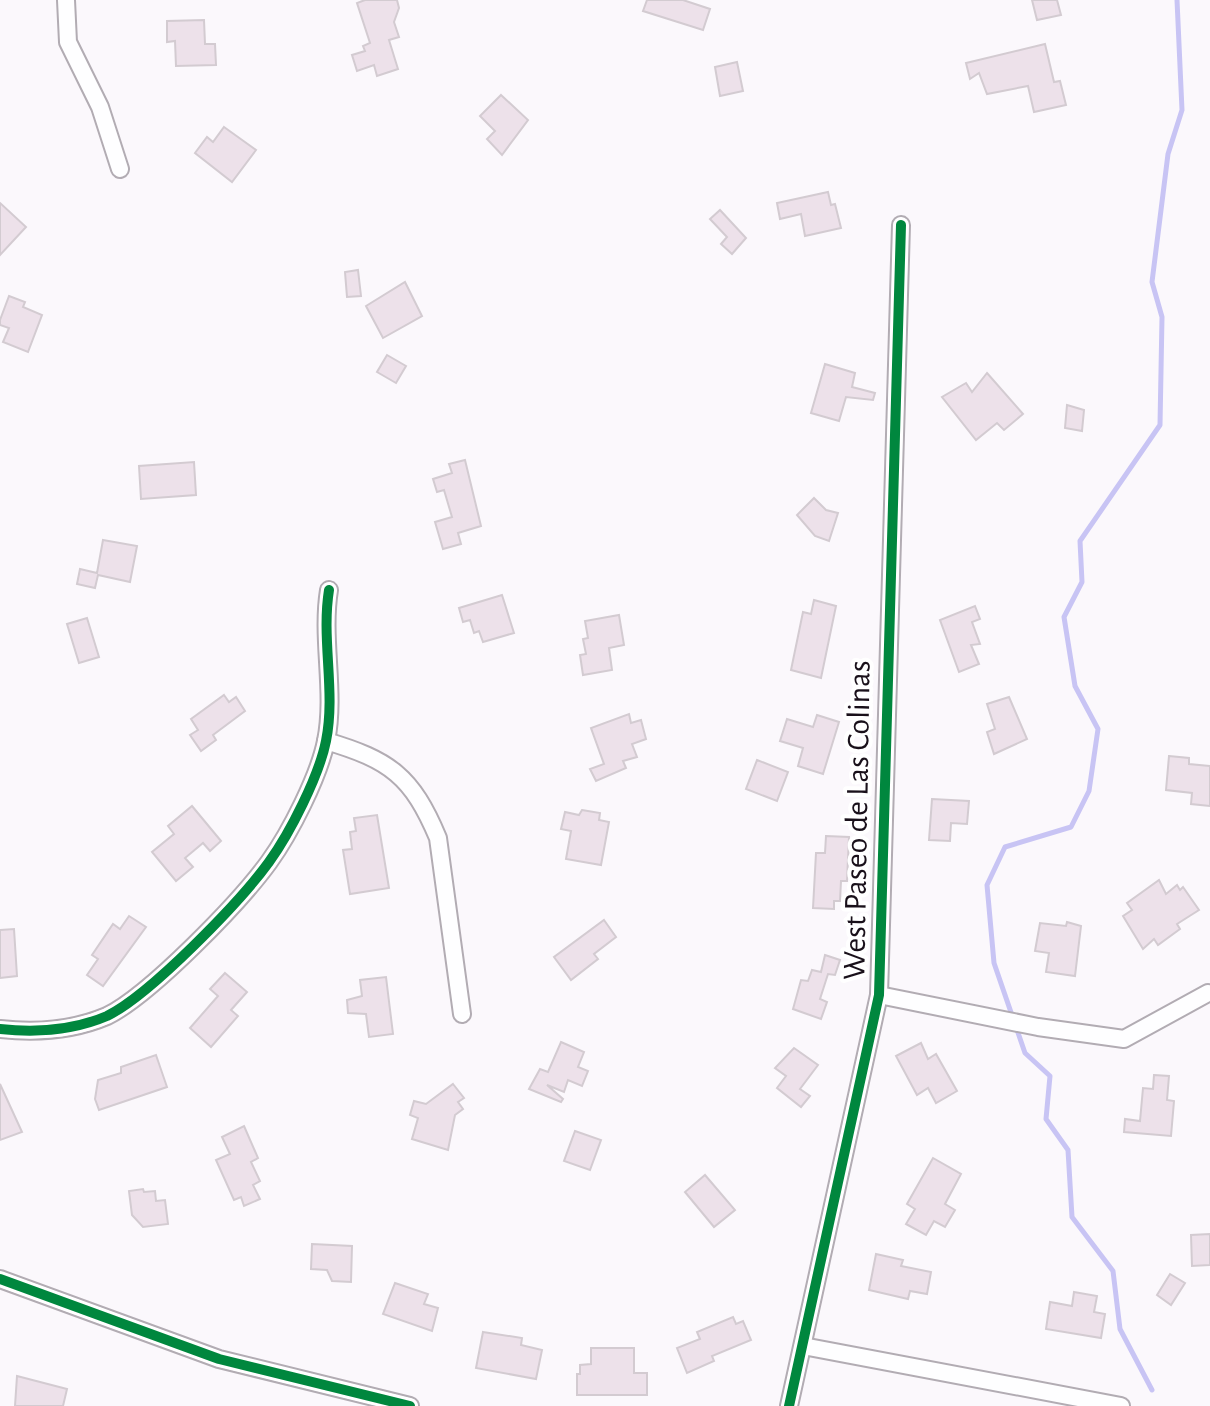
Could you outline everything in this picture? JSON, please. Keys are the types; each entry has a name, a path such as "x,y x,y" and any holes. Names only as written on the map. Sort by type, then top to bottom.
{"street":[{"path":"66,0 68,42 100,107 120,169"},
{"name":"West Paseo de Las Colinas","path":"789,1406 879,995 901,225"},
{"path":"0,1029 38,1033 70,1027 106,1016 144,993 270,861 301,803 326,741 329,590"},
{"path":"326,741 378,758 401,774 427,812 438,838 462,1014"},
{"path":"879,995 1038,1027 1124,1039 1208,993"},
{"path":"0,1279 219,1359 410,1406"},
{"path":"803,1346 1121,1406"}],"building":[{"path":"397,0 399,8 394,22 399,37 389,40 398,69 377,76 374,65 357,71 352,55 365,51 363,46 370,43 357,3"},
{"path":"647,0 683,0 710,9 703,30 643,11"},
{"path":"1032,0 1057,0 1061,15 1037,20"},
{"path":"204,20 205,44 215,44 216,65 176,66 175,41 167,42 167,21"},
{"path":"1045,44 1054,82 1060,81 1066,105 1034,112 1028,86 987,94 979,73 970,79 966,63"},
{"path":"737,62 743,91 720,96 715,67"},
{"path":"501,95 528,120 502,155 487,139 495,131 480,116"},
{"path":"224,127 256,150 232,182 195,153 207,137 213,142"},
{"path":"828,192 831,205 835,204 841,228 805,236 801,214 780,219 777,203"},
{"path":"0,203 26,227 0,255"},
{"path":"720,210 746,238 732,254 721,244 727,237 710,219"},
{"path":"358,270 361,296 347,297 345,272"},
{"path":"405,282 422,316 383,338 366,306"},
{"path":"9,296 25,302 23,307 42,315 28,352 3,342 9,328 0,325 0,320"},
{"path":"387,355 406,366 396,383 377,372"},
{"path":"825,364 855,373 852,387 875,393 873,400 846,397 839,421 811,413"},
{"path":"987,373 1023,414 1004,430 997,423 976,440 942,397 966,383 972,392"},
{"path":"1067,405 1084,410 1082,431 1065,428"},
{"path":"465,460 481,526 458,533 461,544 443,549 435,522 452,517 444,490 437,492 433,479 452,473 449,464"},
{"path":"194,462 196,495 141,499 139,466"},
{"path":"814,498 826,510 838,513 829,541 815,536 797,515"},
{"path":"103,540 137,546 130,582 98,575 95,588 77,584 80,569 97,573"},
{"path":"502,595 514,633 483,642 479,631 474,633 470,620 463,622 459,608"},
{"path":"814,600 836,606 821,678 791,670 803,612 811,614"},
{"path":"975,606 980,619 972,622 980,644 971,645 979,664 959,672 940,620"},
{"path":"619,615 624,645 609,648 612,670 583,675 580,655 586,654 583,639 588,638 585,621"},
{"path":"87,618 99,657 79,663 67,624"},
{"path":"224,695 229,702 236,697 245,711 213,735 216,740 201,751 190,735 198,730 191,719"},
{"path":"1009,697 1027,739 994,754 987,732 995,729 987,704"},
{"path":"629,714 631,723 641,720 646,739 632,744 637,757 623,761 626,768 596,781 590,769 604,764 591,728"},
{"path":"817,715 839,722 823,774 798,766 803,748 780,741 787,719 813,727"},
{"path":"1169,756 1189,758 1189,764 1210,766 1210,806 1191,804 1192,793 1166,790"},
{"path":"757,760 788,772 777,801 746,789"},
{"path":"932,799 969,801 967,824 951,823 950,841 929,840"},
{"path":"192,806 221,841 210,851 203,843 185,858 193,867 176,881 152,852 174,834 168,826"},
{"path":"582,810 600,813 599,820 609,822 601,865 566,859 571,831 561,829 565,812 579,815"},
{"path":"377,815 389,888 350,894 343,850 352,849 350,832 356,831 354,818"},
{"path":"826,836 849,837 847,881 841,881 840,901 834,901 834,909 813,908 816,853 825,853"},
{"path":"1159,880 1166,894 1177,885 1180,890 1183,887 1199,910 1177,924 1180,929 1158,945 1154,939 1143,949 1123,916 1132,910 1127,903"},
{"path":"129,916 146,927 103,986 87,975 98,959 92,955 113,924 120,929"},
{"path":"604,920 616,937 594,954 598,959 571,980 554,957"},
{"path":"1067,922 1081,926 1075,976 1046,972 1049,953 1035,951 1040,923 1066,926"},
{"path":"14,929 17,976 0,978 0,930"},
{"path":"825,955 840,960 835,975 828,974 820,999 827,1002 821,1019 793,1009 801,980 808,981 812,970 821,972"},
{"path":"225,973 247,992 231,1010 238,1016 211,1047 190,1028 218,996 210,989"},
{"path":"386,977 393,1034 369,1037 366,1014 348,1013 347,1000 362,996 360,980"},
{"path":"561,1042 584,1052 578,1067 588,1071 582,1086 568,1080 564,1092 547,1085 563,1099 561,1102 529,1089 540,1069 548,1072"},
{"path":"921,1043 928,1059 936,1054 957,1091 936,1103 928,1088 917,1095 896,1056"},
{"path":"794,1048 818,1065 800,1089 810,1096 801,1107 777,1088 786,1076 775,1068"},
{"path":"156,1055 167,1087 99,1110 95,1099 98,1080 121,1073 121,1067"},
{"path":"1154,1075 1169,1076 1167,1100 1174,1101 1171,1136 1124,1132 1125,1119 1140,1121 1143,1088 1153,1089"},
{"path":"0,1084 22,1132 0,1140"},
{"path":"453,1084 464,1098 458,1102 463,1109 455,1115 448,1150 412,1139 418,1118 410,1115 414,1101 426,1104"},
{"path":"244,1126 258,1158 251,1162 260,1181 253,1185 260,1199 244,1206 241,1197 234,1200 216,1160 230,1154 222,1137"},
{"path":"575,1131 601,1140 590,1170 564,1161"},
{"path":"933,1158 961,1174 945,1204 955,1210 945,1227 934,1221 926,1235 906,1224 915,1209 907,1204"},
{"path":"705,1175 735,1210 714,1227 685,1192"},
{"path":"143,1189 144,1192 155,1191 156,1201 165,1200 168,1224 143,1227 132,1215 129,1191"},
{"path":"1210,1234 1210,1265 1192,1266 1191,1235"},
{"path":"312,1244 352,1246 351,1282 332,1281 327,1270 311,1269"},
{"path":"876,1254 903,1260 901,1266 931,1272 927,1294 910,1291 908,1299 869,1290"},
{"path":"1170,1274 1185,1283 1171,1305 1157,1295"},
{"path":"395,1283 428,1294 424,1304 438,1308 432,1331 383,1314"},
{"path":"1074,1292 1097,1296 1094,1312 1105,1314 1101,1338 1046,1329 1050,1302 1072,1306"},
{"path":"733,1317 736,1324 743,1321 751,1340 712,1356 714,1361 687,1373 677,1348 700,1339 697,1332"},
{"path":"483,1332 522,1338 521,1345 542,1350 536,1379 476,1368"},
{"path":"591,1348 634,1348 634,1373 647,1373 647,1395 577,1395 577,1374 580,1374 580,1365 591,1364"},
{"path":"17,1376 67,1389 63,1406 15,1406"}],"waterway":[{"path":"1152,1390 1120,1329 1113,1271 1072,1217 1068,1150 1046,1119 1050,1076 1025,1053 994,963 987,885 1005,847 1071,827 1089,791 1098,729 1075,686 1064,617 1082,582 1080,541 1160,425 1162,317 1152,282 1168,154 1182,110 1177,0"}],"cycle path":[{"path":"789,1406 879,995 901,225"},
{"path":"0,1029 41,1031 68,1028 107,1016 125,1005 170,969 238,900 269,862 303,804 326,741 330,704 329,590"},
{"path":"0,1279 219,1359 410,1406"}]}
